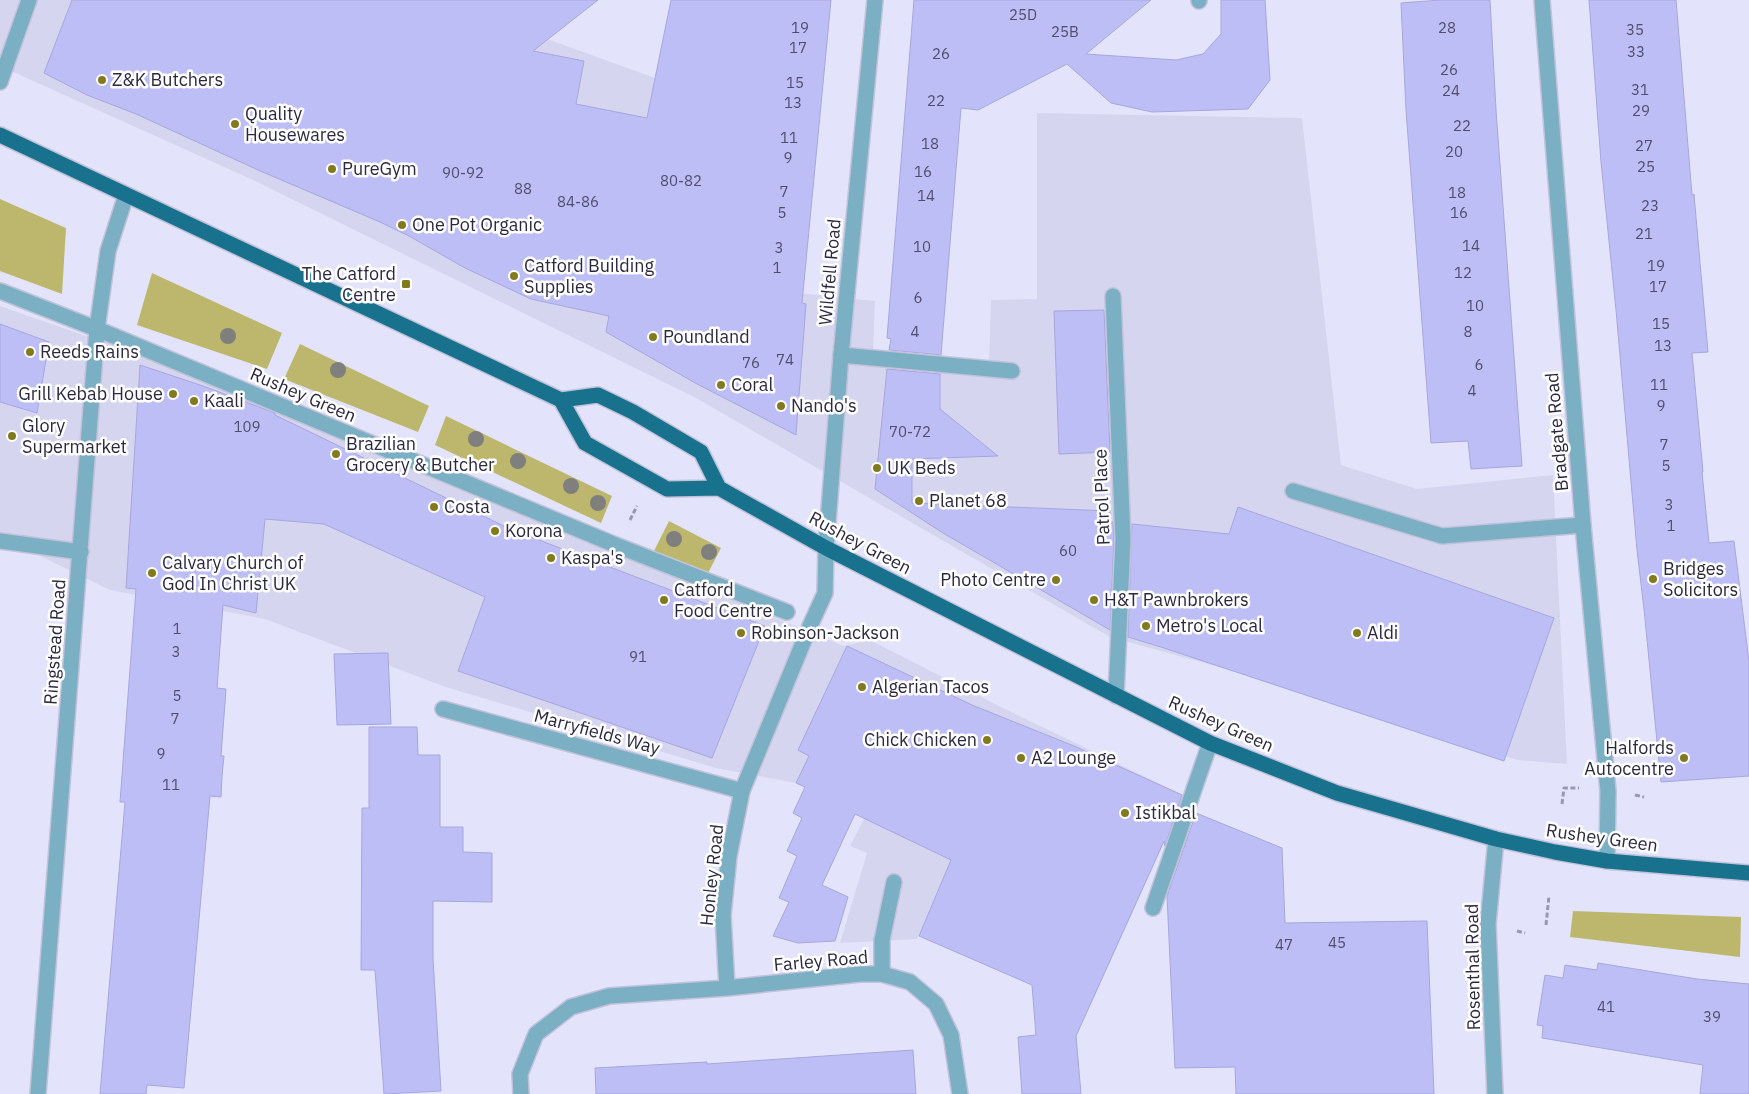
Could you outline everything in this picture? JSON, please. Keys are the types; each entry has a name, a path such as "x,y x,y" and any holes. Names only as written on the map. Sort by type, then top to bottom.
{"highway":[{"path":"0,135 561,400 598,395 633,412 700,452 719,488 667,489 585,443 561,400"},
{"name":"Rushey Green","path":"719,488 826,548 1210,743 1337,793 1496,839 1555,852 1607,861 1749,873"}],"street":[{"path":"0,82 29,0"},
{"name":"Wildfell Road","path":"826,548 841,355 875,0"},
{"name":"Bradgate Road","path":"1542,0 1583,525 1608,791 1607,861"},
{"name":"Ringstead Road","path":"38,1094 97,329 108,251 126,195"},
{"name":"Rushey Green","path":"0,291 97,329 618,546 786,612"},
{"name":"Patrol Place","path":"1114,296 1123,539 1116,696"},
{"path":"841,355 1012,371"},
{"path":"1293,491 1442,536 1583,525"},
{"path":"0,541 80,552"},
{"name":"Honley Road","path":"727,988 723,915 729,856 742,791 825,593 826,548"},
{"name":"Marryfields Way","path":"443,709 742,791"},
{"path":"1153,908 1210,743"},
{"name":"Rosenthal Road","path":"1496,839 1488,924 1496,1094"},
{"path":"882,974 882,940 894,882"},
{"name":"Farley Road","path":"727,988 860,974 882,974 910,982 936,1004 951,1034 960,1094"},
{"path":"521,1094 520,1074 536,1034 571,1007 609,996 727,988"}],"path":[{"path":"1562,804 1564,788 1586,788"},
{"path":"1546,925 1550,896"},
{"path":"1517,931 1525,933"}],"shaded area":[{"path":"0,0 514,0 506,24 655,78 671,0 753,0 713,284 875,301 873,350 989,363 991,300 1037,299 1037,113 1302,118 1341,465 1417,489 1553,475 1567,764 1517,760 1226,669 1110,637 696,398 253,180 0,66"},
{"path":"0,199 66,228 62,294 0,271"},
{"path":"152,273 282,333 267,369 137,325"},
{"path":"0,306 146,357 567,533 844,646 870,640 997,705 1185,796 1088,1011 979,961 932,907 917,939 840,943 867,853 850,846 866,815 796,783 716,768 446,687 265,619 110,590 24,548 0,546"},
{"path":"300,344 429,406 418,432 284,379"},
{"path":"446,416 612,496 601,523 435,445"},
{"path":"669,521 721,548 706,577 653,553"},
{"path":"1573,911 1741,917 1740,957 1570,937"}],"building":[{"path":"72,0 598,0 533,51 584,61 576,104 647,118 671,0 831,0 802,303 806,304 796,435 697,384 606,332 609,316 531,299 465,268 380,222 258,170 136,114 87,95 44,73"},
{"path":"914,0 1151,0 1086,54 1176,60 1203,54 1221,34 1221,0 1265,0 1270,80 1248,109 1152,112 1111,103 1067,64 978,110 961,108 941,355 889,350 891,339 887,338"},
{"path":"1440,0 1490,0 1496,110 1522,466 1471,469 1468,441 1431,443 1406,110 1401,3"},
{"path":"1589,0 1676,0 1692,195 1694,194 1708,352 1692,353 1702,472 1709,543 1734,541 1749,662 1749,776 1661,782 1637,550 1601,162"},
{"path":"1104,310 1110,452 1059,454 1054,311"},
{"path":"0,324 49,342 37,413 0,402"},
{"path":"140,365 275,413 275,415 510,529 765,626 712,758 458,671 485,597 324,524 265,519 256,613 223,605 217,688 226,689 221,756 224,756 221,797 210,796 184,1088 147,1085 146,1094 100,1094 125,802 120,802 136,589 126,588"},
{"path":"887,369 940,374 940,409 998,456 912,459 912,503 1110,511 1110,522 1113,522 1114,539 1110,630 943,533 875,489"},
{"name":"Aldi","path":"1238,507 1554,618 1504,761 1128,637 1132,524 1229,534"},
{"path":"847,646 972,705 1074,746 1182,795 1165,846 1164,841 1076,1036 1081,1094 1022,1094 1018,1037 1036,1035 1032,985 919,936 951,860 855,814 822,885 848,897 835,941 798,943 773,936 789,902 779,898 797,856 787,851 802,818 793,813 805,787 796,783 809,756 798,750"},
{"path":"388,653 391,724 337,725 334,654"},
{"path":"369,727 417,727 418,755 440,755 440,827 463,827 463,852 492,853 492,902 433,901 433,959 441,1091 384,1094 375,970 361,970 362,808 369,808"},
{"path":"1196,813 1282,848 1285,923 1427,921 1434,1094 1236,1094 1235,1067 1175,1068 1167,896"},
{"path":"1598,963 1697,979 1749,984 1749,1094 1700,1094 1703,1065 1542,1038 1543,1026 1537,1025 1545,975 1563,978 1565,965 1597,970"},
{"path":"913,1050 916,1094 596,1094 595,1068 707,1062 707,1064"}],"place":[{"name":"Z&K Butchers","path":"102,80"},
{"name":"Quality Housewares","path":"235,124"},
{"name":"PureGym","path":"332,169"},
{"name":"One Pot Organic","path":"402,225"},
{"name":"Catford Building Supplies","path":"514,276"},
{"name":"The Catford Centre","path":"406,284"},
{"name":"Poundland","path":"653,337"},
{"name":"Reeds Rains","path":"30,352"},
{"name":"Coral","path":"721,385"},
{"name":"Grill Kebab House","path":"173,394"},
{"name":"Kaali","path":"194,401"},
{"name":"Nando's","path":"781,406"},
{"name":"Glory Supermarket","path":"12,436"},
{"name":"Brazilian Grocery & Butcher","path":"336,454"},
{"name":"UK Beds","path":"877,468"},
{"name":"Planet 68","path":"919,501"},
{"name":"Costa","path":"434,507"},
{"name":"Korona","path":"495,531"},
{"name":"Kaspa's","path":"551,558"},
{"name":"Calvary Church of God In Christ UK","path":"152,573"},
{"name":"Bridges Solicitors","path":"1653,579"},
{"name":"Photo Centre","path":"1056,580"},
{"name":"Catford Food Centre","path":"664,600"},
{"name":"H&T Pawnbrokers","path":"1094,600"},
{"name":"Metro's Local","path":"1146,626"},
{"name":"Robinson-Jackson","path":"741,633"},
{"name":"Aldi","path":"1357,633"},
{"name":"Algerian Tacos","path":"862,687"},
{"name":"Chick Chicken","path":"987,740"},
{"name":"A2 Lounge","path":"1021,758"},
{"name":"Halfords Autocentre","path":"1684,758"},
{"name":"Istikbal","path":"1125,813"}]}
